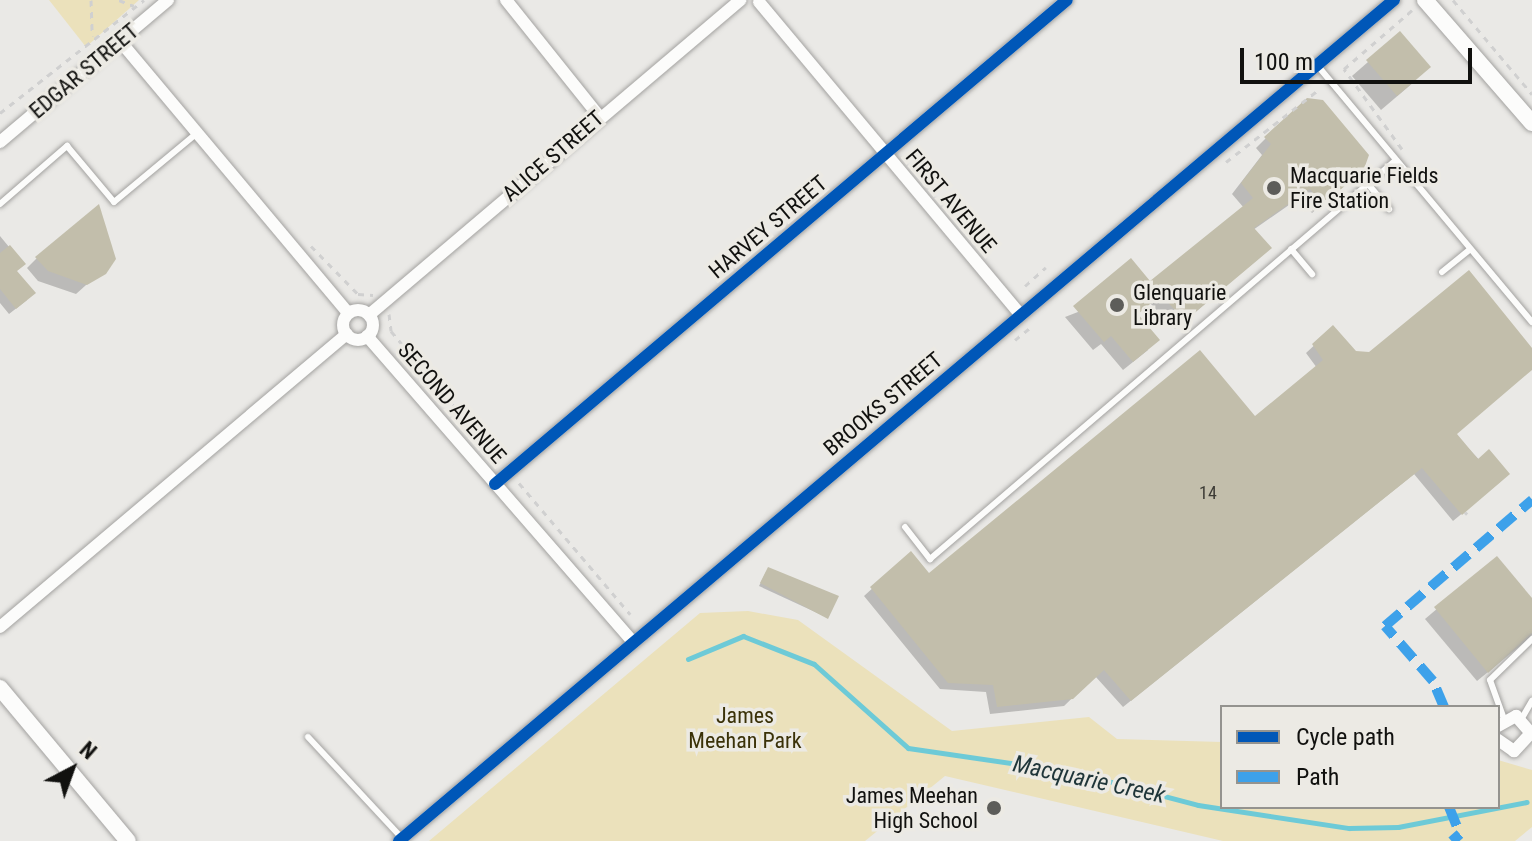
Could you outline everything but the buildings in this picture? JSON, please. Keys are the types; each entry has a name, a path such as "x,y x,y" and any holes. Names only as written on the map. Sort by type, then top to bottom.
{"street":[{"name":"EDGAR STREET","path":"0,142 168,0"},
{"path":"506,0 599,116"},
{"path":"740,0 760,1"},
{"name":"ALICE STREET","path":"369,315 599,116 740,0"},
{"name":"HARVEY STREET","path":"495,484 1067,0"},
{"name":"BROOKS STREET","path":"400,840 1394,0"},
{"name":"FIRST AVENUE","path":"760,1 1021,315"},
{"path":"1421,5 1532,123"},
{"path":"120,41 348,313 347,334"},
{"path":"0,627 347,334 367,336 369,315 348,313"},
{"name":"SECOND AVENUE","path":"367,336 632,641"},
{"path":"0,688 128,841"},
{"path":"1500,741 1526,752 1528,725 1501,722"}],"lane":[{"path":"1317,65 1532,322"},
{"path":"0,204 67,146 114,202 198,133"},
{"path":"905,527 930,559 1396,160"},
{"path":"1368,184 1389,209"},
{"path":"1291,249 1312,274"},
{"path":"1442,272 1470,249"},
{"path":"1497,705 1490,680 1532,639"},
{"path":"1528,725 1532,701"},
{"path":"308,737 400,840"}],"path":[{"path":"91,0 92,36"},
{"path":"119,0 134,6"},
{"path":"0,113 92,36 144,0"},
{"path":"1453,0 1532,94"},
{"path":"1403,152 1344,69 1403,12 1421,5"},
{"path":"1025,286 1046,267"},
{"path":"353,291 373,295"},
{"path":"389,314 391,331"}],"green space":[{"path":"49,0 139,0 86,47"},
{"name":"James Meehan Park","path":"748,611 798,620 952,731 1089,717 1117,739 1220,742 1220,809 1500,809 1500,761 1532,770 1532,827 1515,841 1223,841 945,776 865,841 429,841 700,613"}],"waterway":[{"name":"Macquarie Creek","path":"688,659 743,636 814,664 908,748 1073,772 1220,808"},
{"name":"Macquarie Creek","path":"1500,807 1527,802"},
{"name":"Macquarie Creek","path":"1224,809 1349,828 1398,827 1491,809"}],"marked path":[{"path":"1443,705 1433,681 1385,626 1532,500"},
{"path":"1450,809 1460,834 1452,841"}],"cycle path":[{"path":"495,484 1067,0"},
{"path":"399,841 1394,0"}],"place":[{"name":"Macquarie Fields Fire Station","path":"1274,188"},
{"name":"Glenquarie Library","path":"1117,305"},
{"name":"James Meehan High School","path":"994,808"}]}
